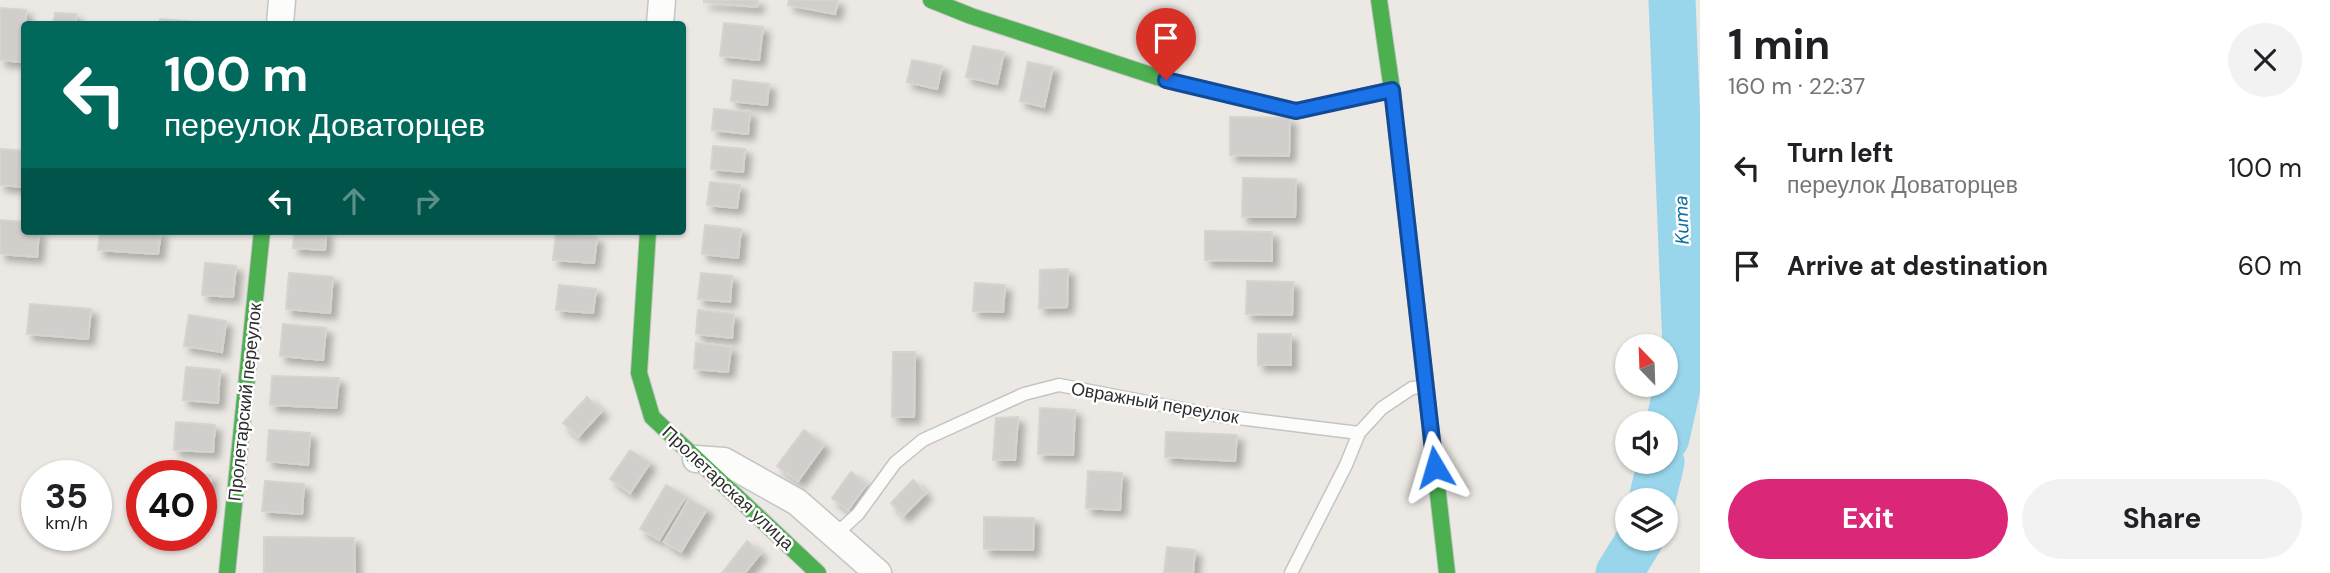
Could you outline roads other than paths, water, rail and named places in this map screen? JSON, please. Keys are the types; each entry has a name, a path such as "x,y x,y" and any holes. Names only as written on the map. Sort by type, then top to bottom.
{"street":[{"path":"280,21 282,0"},
{"path":"660,21 662,0"},
{"path":"931,0 971,16 1166,80 1296,111 1392,90"},
{"path":"1379,0 1392,90 1447,573"},
{"name":"Пролетарский переулок","path":"227,573 262,235"},
{"name":"Пролетарская улица","path":"648,235 639,373 652,417 818,573"},
{"path":"696,459 724,461 797,502 878,573"}],"lane":[{"name":"Овражный переулок","path":"835,535 858,514 895,463 923,440 1024,394 1059,386 1214,415 1359,433"},
{"path":"1291,573 1346,465 1359,433 1382,408 1412,388 1426,387"}],"waterway":[{"name":"Kuma","path":"1672,0 1686,347 1672,411"},
{"name":"Kuma","path":"1655,488 1658,474"},
{"name":"Kuma","path":"1619,573 1633,551"}]}
